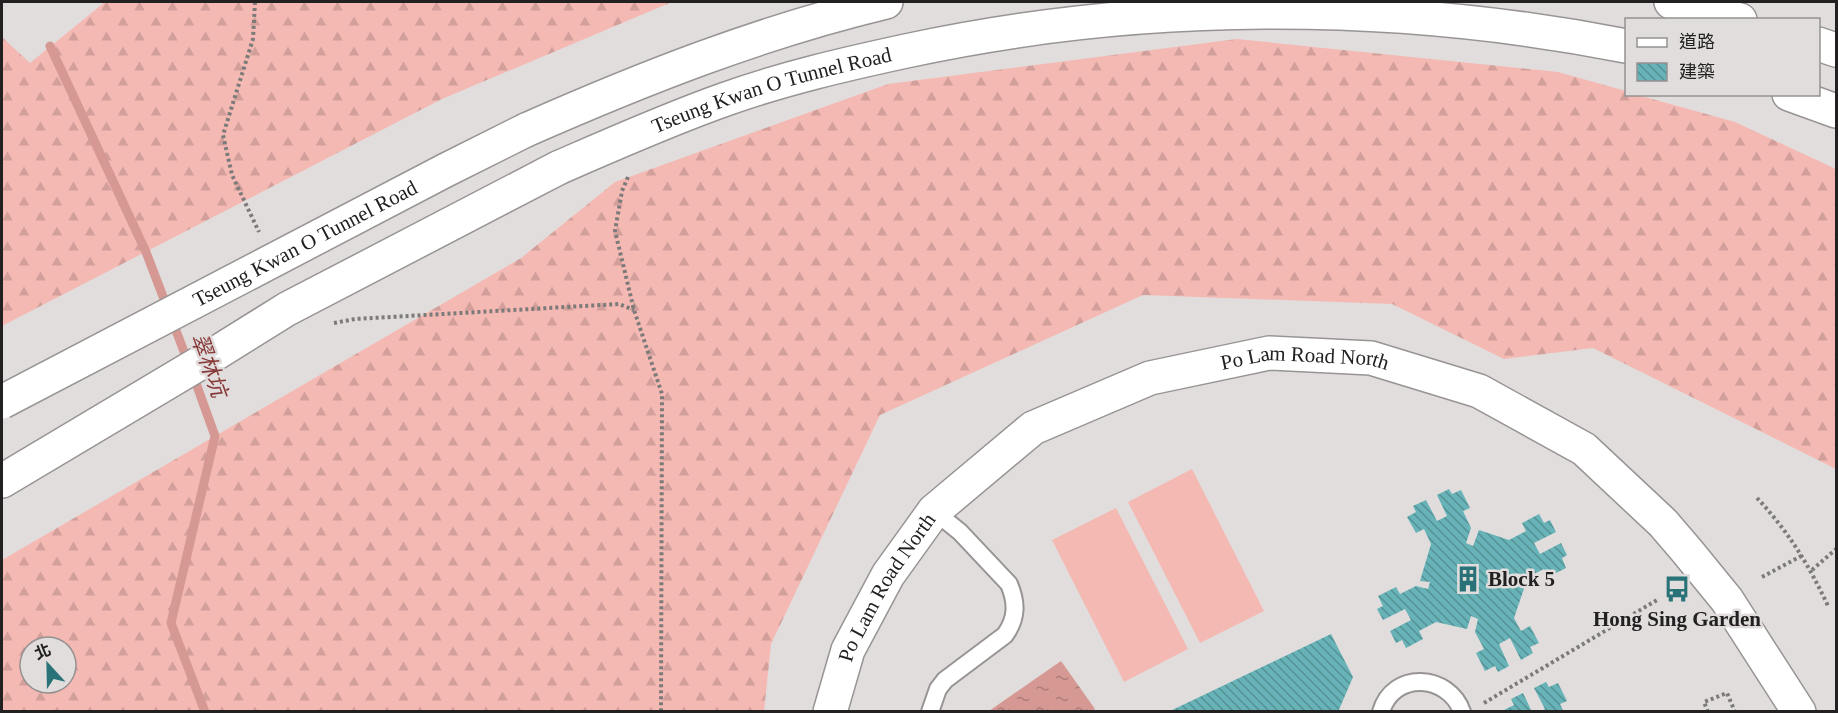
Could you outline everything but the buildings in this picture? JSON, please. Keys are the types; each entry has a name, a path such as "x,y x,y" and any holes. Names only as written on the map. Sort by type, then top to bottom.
{"main road":[{"name":"Tseung Kwan O Tunnel Road","path":"2,402 526,130 615,91 727,47 789,27 886,2"},
{"path":"1671,2 1732,18"},
{"name":"Tseung Kwan O Tunnel Road","path":"4,479 287,309 558,168 678,117 776,84 872,58 1035,27 1190,12 1344,9 1478,18 1625,46"},
{"path":"1820,45 1836,50"},
{"path":"1795,96 1836,111"},
{"name":"Po Lam Road North","path":"830,711 848,650 888,575 933,511 1033,428 1150,378 1269,354 1371,358 1479,391 1584,449 1664,523 1721,592 1799,711"}],"lane":[{"path":"930,711 938,689 945,680 1005,635 1015,614 1014,594 1009,584 960,532 933,511"},
{"path":"1381,711 1389,696 1399,687 1412,682 1425,681 1439,684 1450,692 1462,711"}],"path":[{"path":"252,219 232,175 223,135 253,39 255,2"},
{"path":"628,177 621,191 615,231 634,310 662,394 661,711"},
{"path":"355,319 619,304 634,310"},
{"path":"1757,498 1784,526 1812,571 1828,606"},
{"path":"1812,571 1836,549"},
{"path":"1762,577 1803,555"},
{"path":"1480,706 1657,600"},
{"path":"1708,711 1704,702 1727,693 1736,711"}],"green space":[{"path":"105,2 672,2 442,99 2,326 2,37 30,63"},
{"path":"1237,39 1558,72 1625,91 1625,96 1642,96 1735,122 1836,169 1836,469 1593,348 1504,359 1392,304 1143,295 880,415 771,644 764,711 2,711 2,560 521,258 615,182 888,84"},
{"path":"1192,469 1264,611 1200,643 1128,502"},
{"path":"1116,508 1188,649 1124,682 1052,540"}],"water":[{"path":"1061,661 1095,709 1091,712 989,711"}],"waterway":[{"name":"翠林坑","path":"50,46 146,252 188,362"},
{"name":"翠林坑","path":"193,375 215,436 171,623 205,712"}],"place":[{"name":"Block 5","path":"1468,579"},
{"name":"Hong Sing Garden","path":"1677,589"}]}
